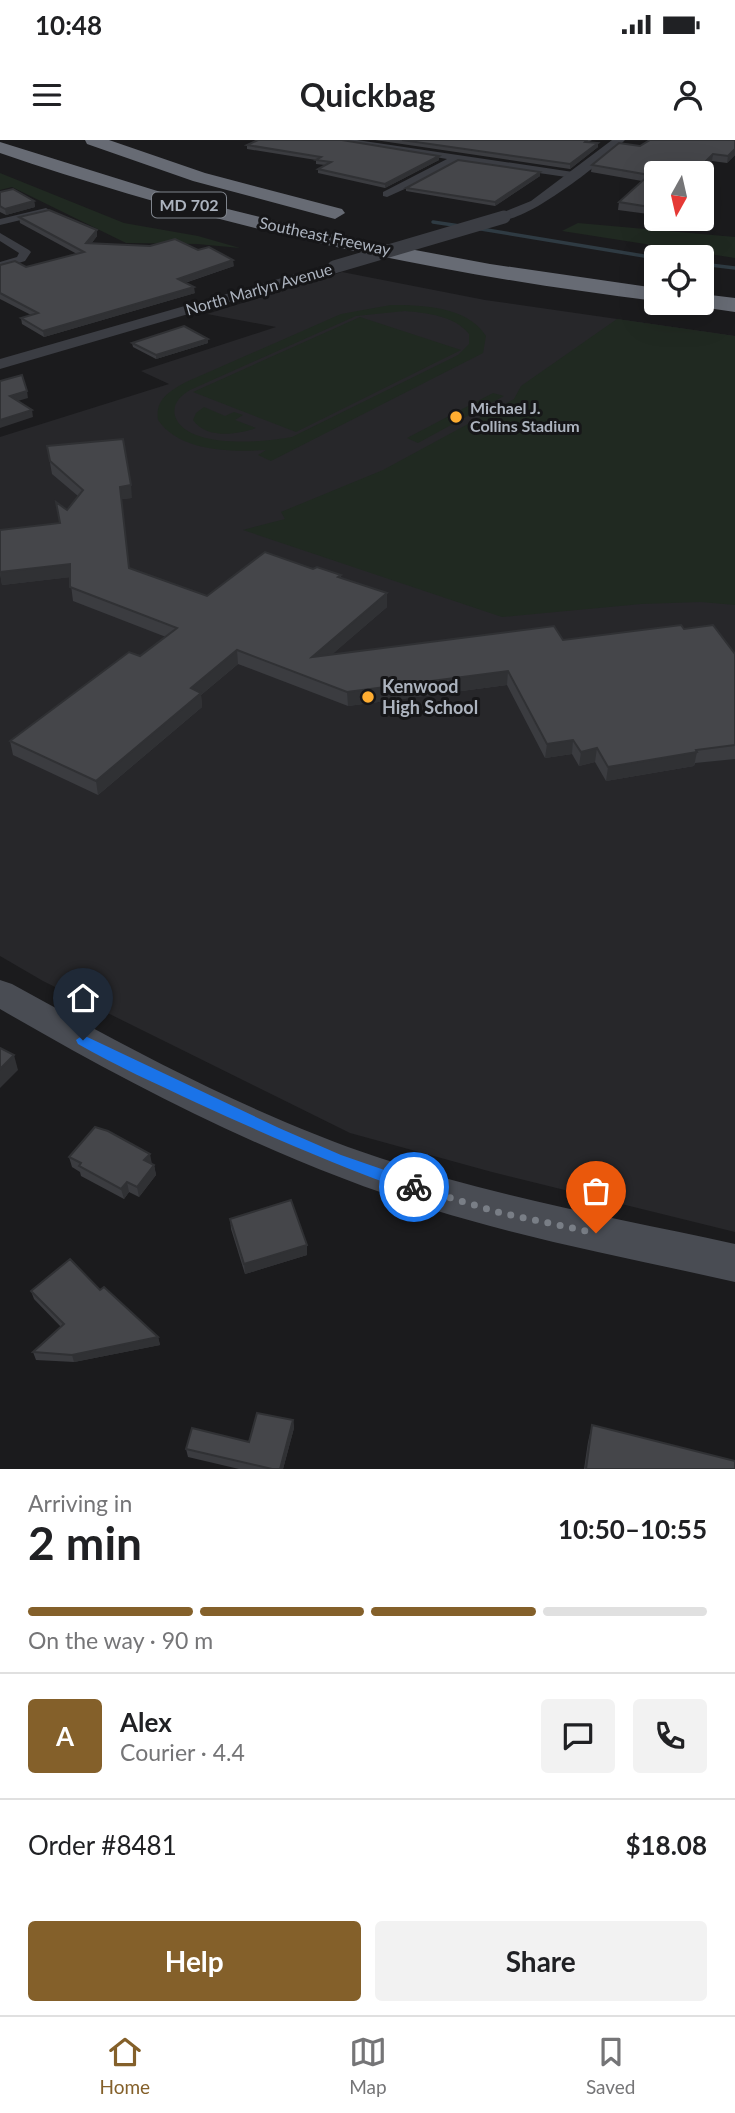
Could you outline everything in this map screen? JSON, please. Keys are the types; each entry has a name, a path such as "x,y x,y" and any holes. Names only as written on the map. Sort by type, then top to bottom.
{"highway":[{"path":"85,144 348,216"},
{"name":"Southeast Freeway","path":"0,147 152,195 382,249 644,293"},
{"path":"0,156 186,210 382,249"},
{"path":"402,228 482,242"},
{"path":"714,302 735,305"}],"main road":[{"path":"0,993 113,1058 336,1159 428,1192 501,1213 735,1263"}],"street":[{"path":"339,140 573,176"},
{"name":"North Marlyn Avenue","path":"0,364 505,218 536,204 619,140"},
{"path":"387,194 455,158"},
{"path":"0,222 48,210"},
{"path":"0,236 25,252 21,259 0,266"}],"shaded area":[{"path":"0,173 124,223 198,236 240,248 197,244 126,243 12,187 0,190"},
{"path":"578,223 644,231 735,237 735,258 714,255 714,245 652,245 562,231"},
{"name":"Kenwood High School","path":"342,272 485,300 735,336 735,1232 492,1172 350,1133 43,981 0,956 0,437 169,384 141,371 276,327 207,314"},
{"path":"391,305 443,309 468,318 478,326 486,336 483,353 271,461 258,455 266,450 222,450 193,444 168,431 158,420 161,401 180,385 341,314","holes":["405,311 440,316 456,323 469,334 469,344 458,355 292,437 246,442 210,439 182,427 175,416 178,401 190,390 356,316"]},
{"path":"360,317 461,350 296,432 193,392"},
{"path":"617,319 735,336 735,605 701,602 641,604 502,617 243,530 285,519 281,512 383,470 514,399 521,386"},
{"name":"Michael J. Collins Stadium","path":"493,393 504,396 418,443 407,438"},
{"path":"204,407 225,416 234,412 243,415 235,420 256,428 231,434 206,430 193,420 196,413"}],"building":[{"path":"258,140 342,140 439,156 385,184 318,169 331,162 316,160 321,157 247,145"},
{"path":"402,140 587,140 585,142 598,143 570,164"},
{"path":"650,140 735,140 735,149 728,156 713,154 706,161 644,161 644,174 592,165 619,143 640,146"},
{"path":"458,160 540,172 495,202 406,188"},
{"path":"644,180 644,206 619,202"},
{"path":"13,189 34,201 5,209 0,206 0,192"},
{"path":"49,210 97,230 86,243 150,246 175,239 198,250 209,247 233,260 178,279 194,287 43,331 21,318 38,313 0,293 0,265 15,261 26,267 84,252 19,217"},
{"path":"184,326 208,339 156,355 132,343"},
{"path":"22,375 27,391 10,396 32,410 0,420 0,381"},
{"path":"123,439 131,485 120,487 129,568 207,596 265,552 313,569 317,567 341,575 338,577 387,593 312,657 554,626 563,640 681,625 684,629 713,625 735,654 735,745 608,767 597,748 581,752 573,740 547,744 508,671 347,692 237,650 191,688 201,693 96,781 10,741 129,652 140,656 177,628 70,587 70,564 0,572 0,530 60,523 56,502 67,510 83,490 50,461 47,446"},
{"path":"0,1048 14,1055 0,1069"},
{"path":"95,1127 108,1131 150,1154 144,1160 154,1165 137,1187 127,1182 121,1189 79,1166 81,1163 69,1157"},
{"path":"291,1200 307,1245 244,1264 230,1219"},
{"path":"70,1259 100,1290 104,1287 158,1337 72,1355 33,1352 64,1324 31,1291"},
{"path":"257,1413 293,1420 280,1469 186,1449 192,1428 249,1442"},
{"path":"592,1425 735,1461 735,1469 586,1469"}],"waterway":[{"path":"433,222 460,226"},
{"path":"475,228 644,256"},
{"path":"714,265 735,268"}],"way so far":[{"path":"414,1187 501,1213 596,1233"}],"place":[{"name":"Michael J. Collins Stadium","path":"456,417"},
{"name":"Kenwood High School","path":"368,697"}],"route":[{"path":"83,1040 113,1058 274,1132 336,1159 414,1187"}]}
